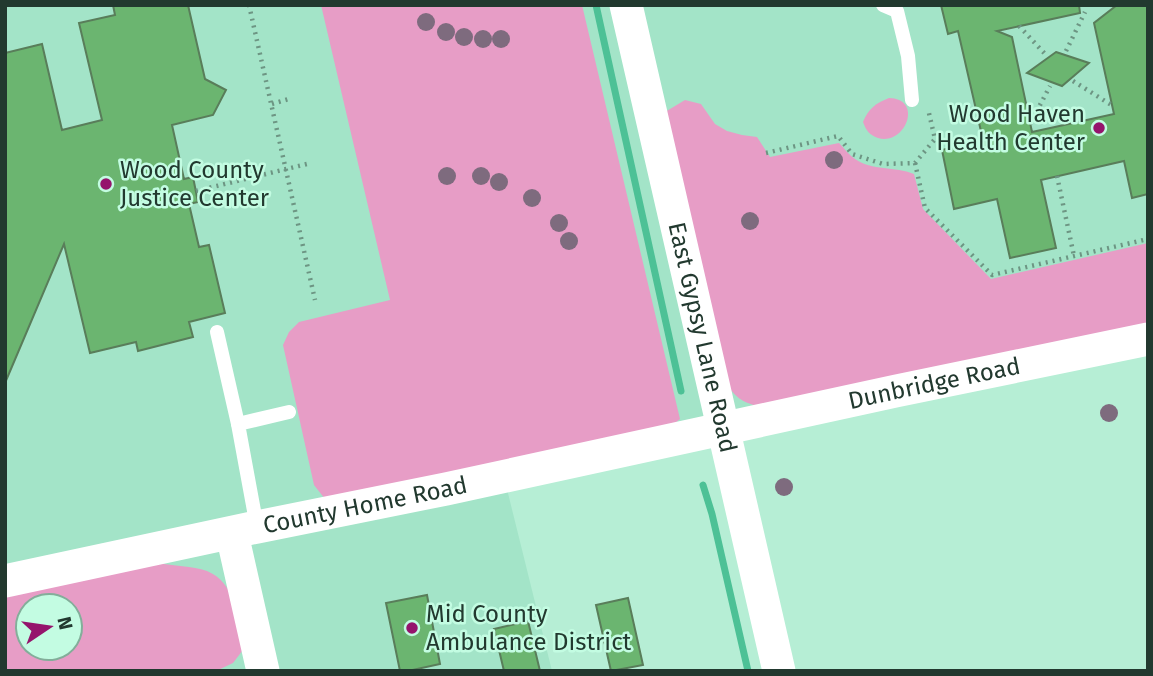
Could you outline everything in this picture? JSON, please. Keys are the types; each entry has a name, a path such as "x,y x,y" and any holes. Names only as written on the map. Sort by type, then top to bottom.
{"street":[{"name":"East Gypsy Lane Road","path":"625,5 779,671"},
{"name":"Dunbridge Road","path":"723,429 1148,339"},
{"name":"County Home Road","path":"5,582 723,429"},
{"path":"245,530 263,671"}],"lane":[{"path":"883,5 897,11 919,99"},
{"path":"217,332 238,424 245,530"},
{"path":"238,424 289,412"}],"path":[{"path":"249,5 315,300"},
{"path":"1066,51 1085,12"},
{"path":"1019,26 1046,55"},
{"path":"1073,81 1113,106"},
{"path":"1030,124 1050,86"},
{"path":"272,104 292,98"},
{"path":"766,153 838,136 852,154 883,164 915,163 935,139 919,99"},
{"path":"915,163 925,208 992,275 1148,239"},
{"path":"196,191 307,164"},
{"path":"1057,176 1074,256"}],"shaded area":[{"path":"5,5 1148,5 1148,339 504,477 552,671 5,671"},
{"path":"321,5 582,5 680,419 668,429 325,499 314,485 283,345 289,332 299,322 390,300"},
{"path":"889,98 900,100 906,106 907,121 896,135 888,139 878,138 868,132 863,122 873,107"},
{"path":"685,100 701,104 715,124 727,131 757,137 770,157 839,143 862,163 914,174 923,209 991,279 1148,243 1148,325 758,406 743,401 726,384 665,112"},
{"path":"158,563 201,569 216,576 235,603 246,646 233,663 216,671 5,671 5,594 14,592 14,662 84,662 84,592 15,592"}],"building":[{"name":"Wood County Justice Center","path":"113,5 188,5 205,79 226,90 213,115 172,125 184,179 193,177 198,202 189,204 199,247 209,245 225,313 189,322 193,337 138,351 136,342 90,353 64,244 5,383 5,53 42,44 62,130 102,120 79,23 115,15"},
{"name":"Wood Haven Health Center","path":"941,5 1079,5 1080,13 997,31 1012,37 1032,132 1114,114 1094,23 1117,5 1148,5 1148,194 1132,198 1124,161 1041,180 1056,248 1010,258 997,199 954,209 942,150 983,140 958,31 948,34"},
{"path":"1056,52 1089,63 1062,86 1027,73"},
{"name":"Mid County Ambulance District","path":"427,595 440,664 400,671 386,603"},
{"path":"628,598 643,665 611,671 596,605"},
{"path":"528,621 540,671 504,671 494,629"}],"waterway":[{"path":"596,5 681,391"},
{"path":"703,485 748,671"}],"place":[{"name":"Wood Haven Health Center","path":"1099,128"},
{"name":"Wood County Justice Center","path":"106,184"},
{"name":"Mid County Ambulance District","path":"412,628"}]}
